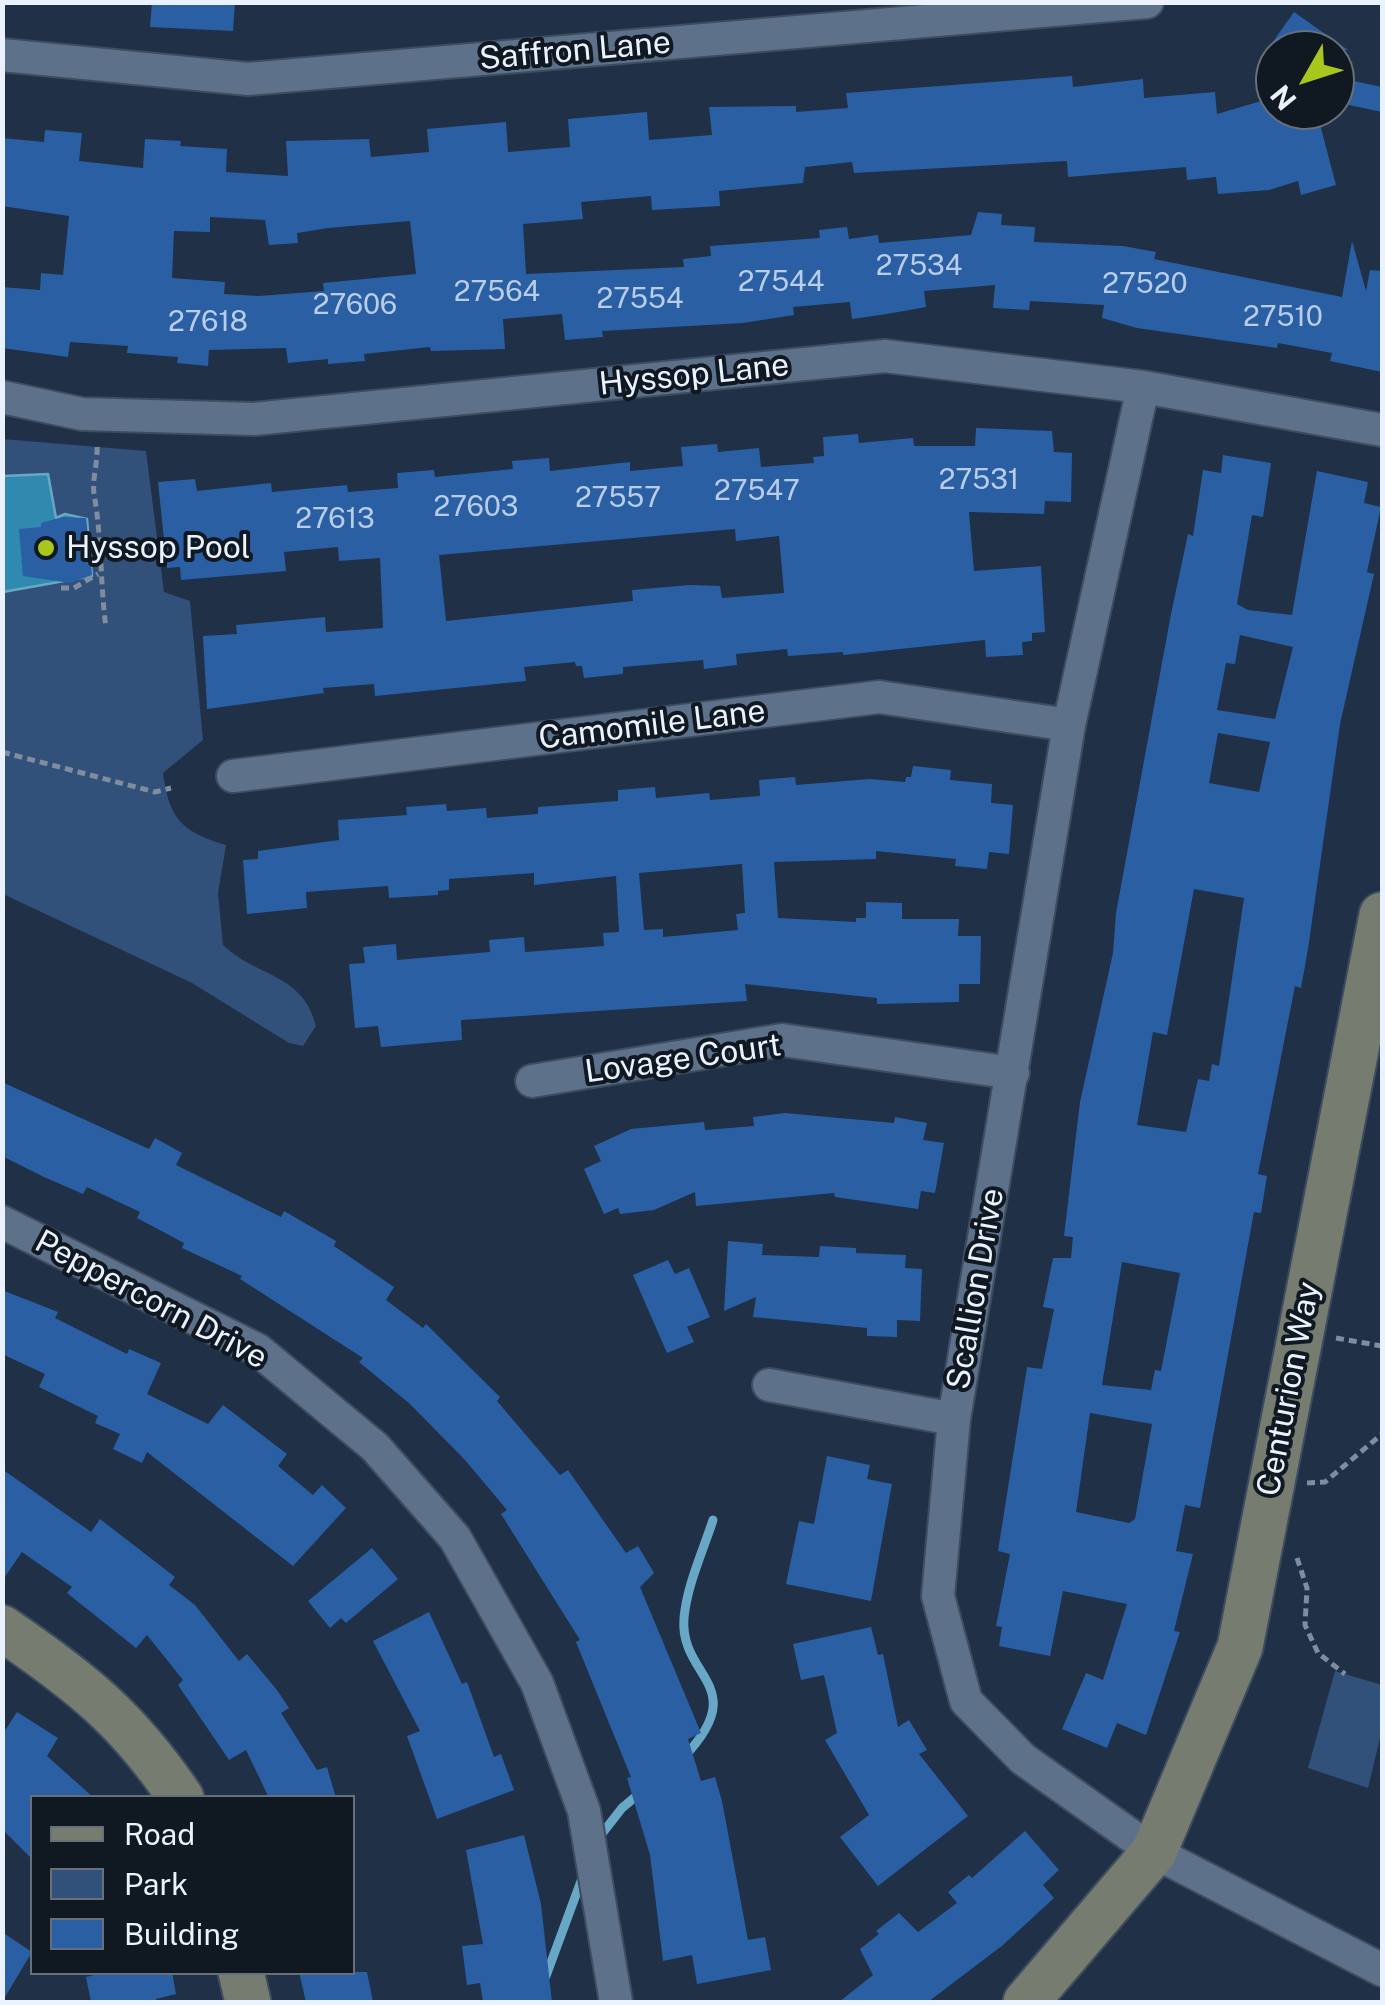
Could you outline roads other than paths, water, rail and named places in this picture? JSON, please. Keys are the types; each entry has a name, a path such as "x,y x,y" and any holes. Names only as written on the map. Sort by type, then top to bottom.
{"street":[{"name":"Saffron Lane","path":"2,55 248,79 1147,2"},
{"name":"Hyssop Lane","path":"2,397 82,414 254,419 886,356 1143,387 1382,430"},
{"name":"Scallion Drive","path":"1143,387 1070,725 954,1418 938,1596 966,1701 1023,1759 1154,1852 1382,1970"},
{"name":"Camomile Lane","path":"233,776 879,697 1070,725"},
{"name":"Centurion Way","path":"1026,2002 1154,1852 1240,1647 1382,914"},
{"name":"Lovage Court","path":"532,1082 782,1040 1012,1073"},
{"name":"Peppercorn Drive","path":"2,1222 258,1350 375,1447 455,1538 537,1683 584,1811 616,2002"},
{"path":"770,1386 954,1418"},
{"path":"2,1628 76,1678 138,1736 180,1795"},
{"path":"242,1975 248,2002"}],"waterway":[{"path":"683,1758 712,1714 713,1697 685,1638 684,1618 713,1520"},
{"path":"597,1840 622,1808 640,1793"},
{"path":"546,1976 584,1873"}],"place":[{"name":"Hyssop Pool","path":"46,548"}]}
